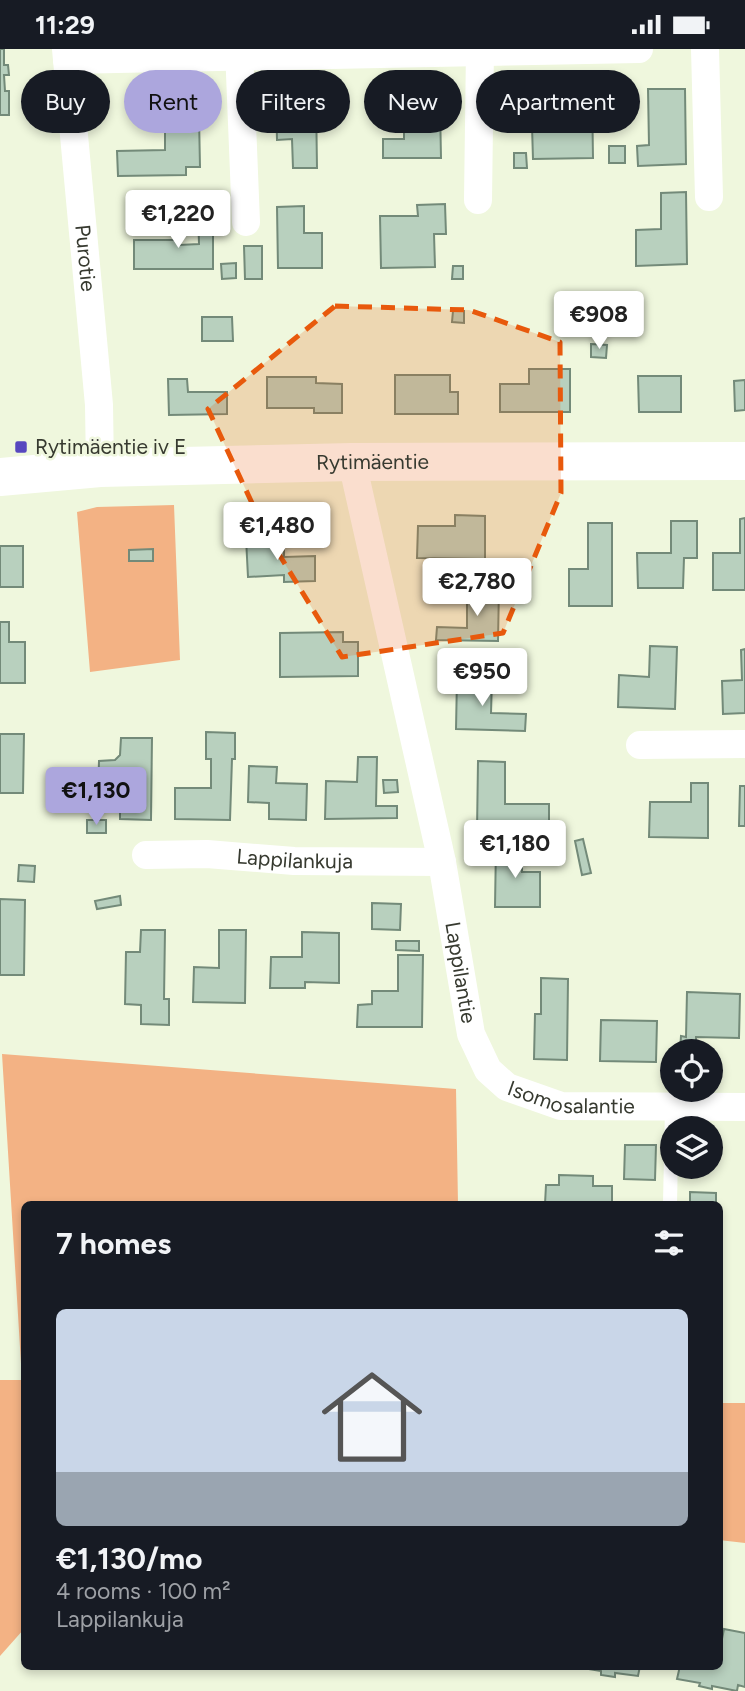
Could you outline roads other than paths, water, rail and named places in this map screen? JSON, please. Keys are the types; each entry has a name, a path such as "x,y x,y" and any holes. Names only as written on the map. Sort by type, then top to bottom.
{"street":[{"path":"66,54 639,49"},
{"path":"705,49 709,197"},
{"path":"478,201 480,51"},
{"path":"239,53 247,222"},
{"name":"Purotie","path":"66,54 99,405 100,468"},
{"name":"Rytimäentie","path":"0,477 100,468 352,462 745,461"},
{"name":"Lappilantie","path":"352,462 442,862 471,1034 488,1070"},
{"path":"640,745 745,744"},
{"name":"Lappilankuja","path":"146,855 207,855 294,861 442,862"},
{"name":"Isomosalantie","path":"488,1070 507,1087 561,1106 745,1107"}],"lane":[{"path":"670,1201 672,1107"}],"place":[{"name":"Rytimäentie iv E","path":"21,447"}]}
